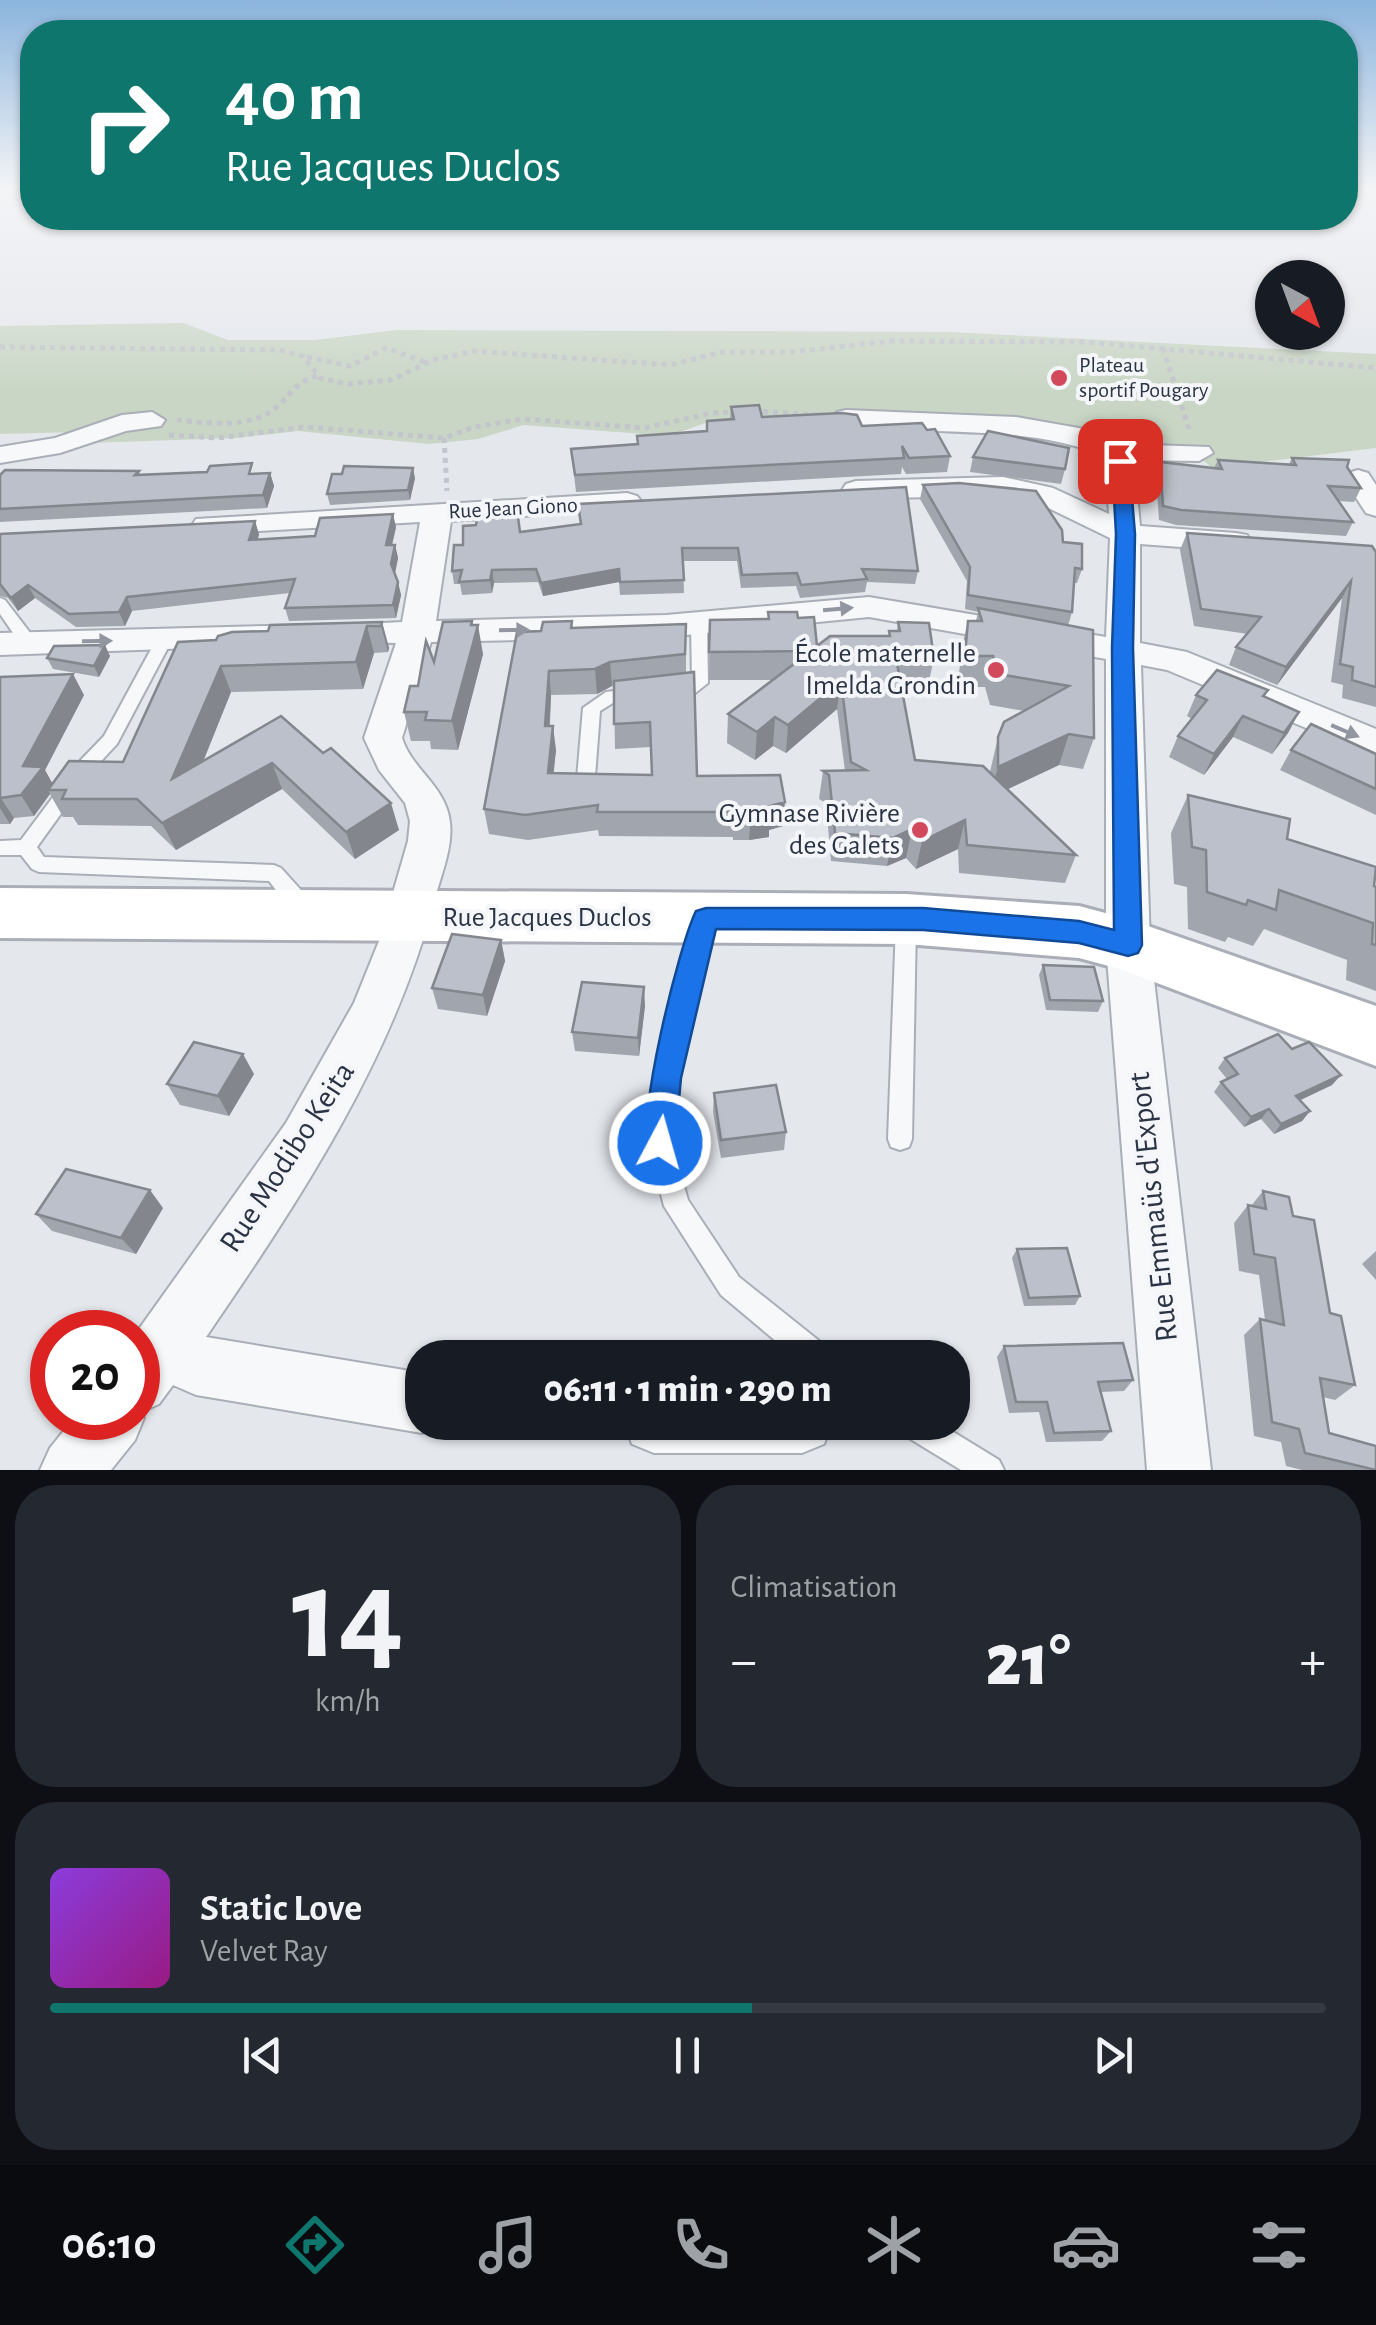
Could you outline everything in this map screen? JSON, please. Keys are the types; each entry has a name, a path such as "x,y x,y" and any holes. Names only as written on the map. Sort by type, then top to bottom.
{"street":[{"path":"846,418 1016,425 1080,436 1118,452 1200,453"},
{"path":"0,454 60,444 116,426 152,420"},
{"name":"Rue Emmaüs d'Export","path":"1118,452 1126,534 1123,648 1128,945 1179,1470"},
{"path":"1358,479 1376,507"},
{"path":"837,491 1003,486 1043,494 1126,534 1260,543"},
{"name":"Rue Jean Giono","path":"182,526 657,500"},
{"path":"416,632 437,512"},
{"path":"14,643 699,624 869,606 1175,660 1376,744"},
{"name":"Rue Modibo Keita","path":"160,1350 281,1173 365,1036 410,918 431,826 427,800 386,754 382,738 416,632"},
{"name":"Rue Jacques Duclos","path":"0,912 906,919 1079,932 1128,945 1376,1036"},
{"path":"160,1366 196,1364 405,1400"},
{"path":"72,1470 96,1440"}],"lane":[{"path":"0,603 14,643"},
{"path":"586,790 592,708 612,696 697,686 699,624"},
{"path":"26,847 85,767 111,740 164,640"},
{"path":"0,848 26,847"},
{"path":"26,847 39,864 274,873 309,913"},
{"path":"706,918 666,1078 660,1143 677,1206 730,1286 796,1340"},
{"path":"900,1139 906,919"},
{"path":"937,1440 984,1470"}],"path":[{"path":"304,357 318,376 341,384 376,383 464,352 497,350 670,365 722,352 792,352 892,340 1086,342 1376,368"},
{"path":"0,347 272,350 336,366 350,366 370,352 386,348 426,363"},
{"path":"1162,348 1180,408 1200,453"},
{"path":"152,420 220,422 254,418 271,412 296,383 318,376"},
{"path":"116,426 218,438 304,427 444,438 522,420 644,428 712,413 771,411 846,418"},
{"path":"437,512 450,486 444,438"}],"green space":[{"path":"183,323 228,340 315,340 397,330 949,332 1376,354 1376,448 1212,468 1189,448 1072,444 880,421 714,420 677,433 644,434 524,425 478,439 429,444 298,431 236,438 87,443 76,432 0,434 0,326"}],"building":[{"path":"759,405 762,417 842,413 857,415 862,426 922,423 927,430 935,429 950,456 909,458 902,446 904,458 575,475 571,449 638,444 637,436 707,431 707,421 734,419 731,407"},
{"path":"988,431 1069,448 1065,469 973,457"},
{"path":"1292,458 1349,460 1347,467 1361,488 1328,486 1353,522 1163,506 1160,462 1222,469 1218,460 1296,465"},
{"path":"252,463 249,474 270,473 263,495 0,509 0,475 5,470 139,471 135,475 207,472 210,466"},
{"path":"344,466 413,468 408,490 327,494 332,474 342,474"},
{"path":"959,483 1036,491 1062,530 1063,542 1082,544 1082,569 1075,568 1072,612 968,595 970,567 923,485"},
{"path":"906,487 918,571 862,569 867,579 801,585 797,573 742,575 738,548 682,548 684,580 620,582 619,569 541,583 536,569 492,570 490,580 459,582 462,570 452,571 454,545 463,545 463,526 476,525 477,519 518,517 520,532 581,524 578,504"},
{"path":"393,514 386,545 395,545 391,564 398,582 393,605 285,608 295,579 127,597 119,612 69,614 28,585 11,598 0,584 0,534 255,521 249,540 315,536 320,518"},
{"path":"1187,533 1372,546 1376,552 1376,687 1352,680 1353,667 1340,664 1351,581 1286,667 1236,647 1261,617 1201,609"},
{"path":"978,608 1093,630 1094,738 1069,734 998,767 998,737 1004,722 1069,686 998,674 993,656 965,656 968,621 982,621"},
{"path":"768,612 797,612 798,618 814,617 817,646 830,636 890,636 889,631 900,631 898,622 929,623 934,658 896,658 915,760 983,766 1076,855 967,845 965,820 922,841 912,829 893,838 835,833 829,775 823,771 866,770 851,762 841,681 788,725 775,717 757,732 728,714 811,651 709,652 710,620 769,619"},
{"path":"472,621 471,625 478,625 452,721 425,720 427,712 404,712 410,686 418,686 426,641 434,662 443,622"},
{"path":"572,621 571,628 686,624 685,654 610,662 595,669 549,671 545,726 553,726 548,773 652,775 650,722 614,724 614,681 694,672 697,776 780,775 785,802 770,806 770,812 751,815 597,812 598,805 525,815 484,809 517,632 541,631 543,622"},
{"path":"382,622 381,626 367,626 356,662 221,666 172,779 281,716 323,753 331,748 391,803 346,832 272,763 162,823 137,799 62,799 66,790 48,790 69,761 123,762 178,642 216,640 232,632 268,631 270,625"},
{"path":"105,645 94,666 47,658 54,646"},
{"path":"1217,670 1268,690 1263,696 1299,712 1284,733 1243,716 1214,754 1178,736 1207,700 1196,695"},
{"path":"73,674 23,766 43,767 21,795 0,798 0,677"},
{"path":"1311,724 1376,754 1376,789 1291,750"},
{"path":"1188,795 1290,819 1287,839 1376,867 1376,945 1372,944 1373,923 1279,890 1276,910 1207,892 1206,850 1192,847"},
{"path":"452,934 501,940 483,995 432,988"},
{"path":"1043,965 1094,967 1103,1001 1050,1000"},
{"path":"582,982 644,987 638,1038 572,1032"},
{"path":"1278,1034 1292,1049 1309,1042 1341,1075 1296,1096 1310,1111 1281,1124 1269,1109 1251,1117 1221,1082 1238,1074 1225,1058"},
{"path":"194,1042 243,1054 218,1096 167,1084"},
{"path":"776,1085 786,1132 721,1140 714,1093"},
{"path":"66,1169 150,1190 121,1238 36,1214"},
{"path":"1263,1191 1289,1197 1293,1216 1314,1220 1330,1313 1341,1316 1355,1385 1320,1378 1329,1433 1376,1446 1376,1470 1305,1453 1299,1429 1272,1422 1260,1319 1284,1325 1275,1258 1254,1254 1248,1205 1266,1209"},
{"path":"1067,1248 1080,1296 1029,1298 1017,1249"},
{"path":"1123,1343 1133,1380 1098,1382 1111,1431 1054,1433 1047,1402 1016,1402 1004,1346"}],"place":[{"name":"Plateau sportif Pougary","path":"1059,378"},
{"name":"École maternelle Imelda Grondin","path":"996,670"},
{"name":"Gymnase Rivière des Galets","path":"920,830"}],"route":[{"path":"660,1143 666,1078 706,918 923,919 1079,932 1128,945 1123,648 1126,534 1120,461"}]}
